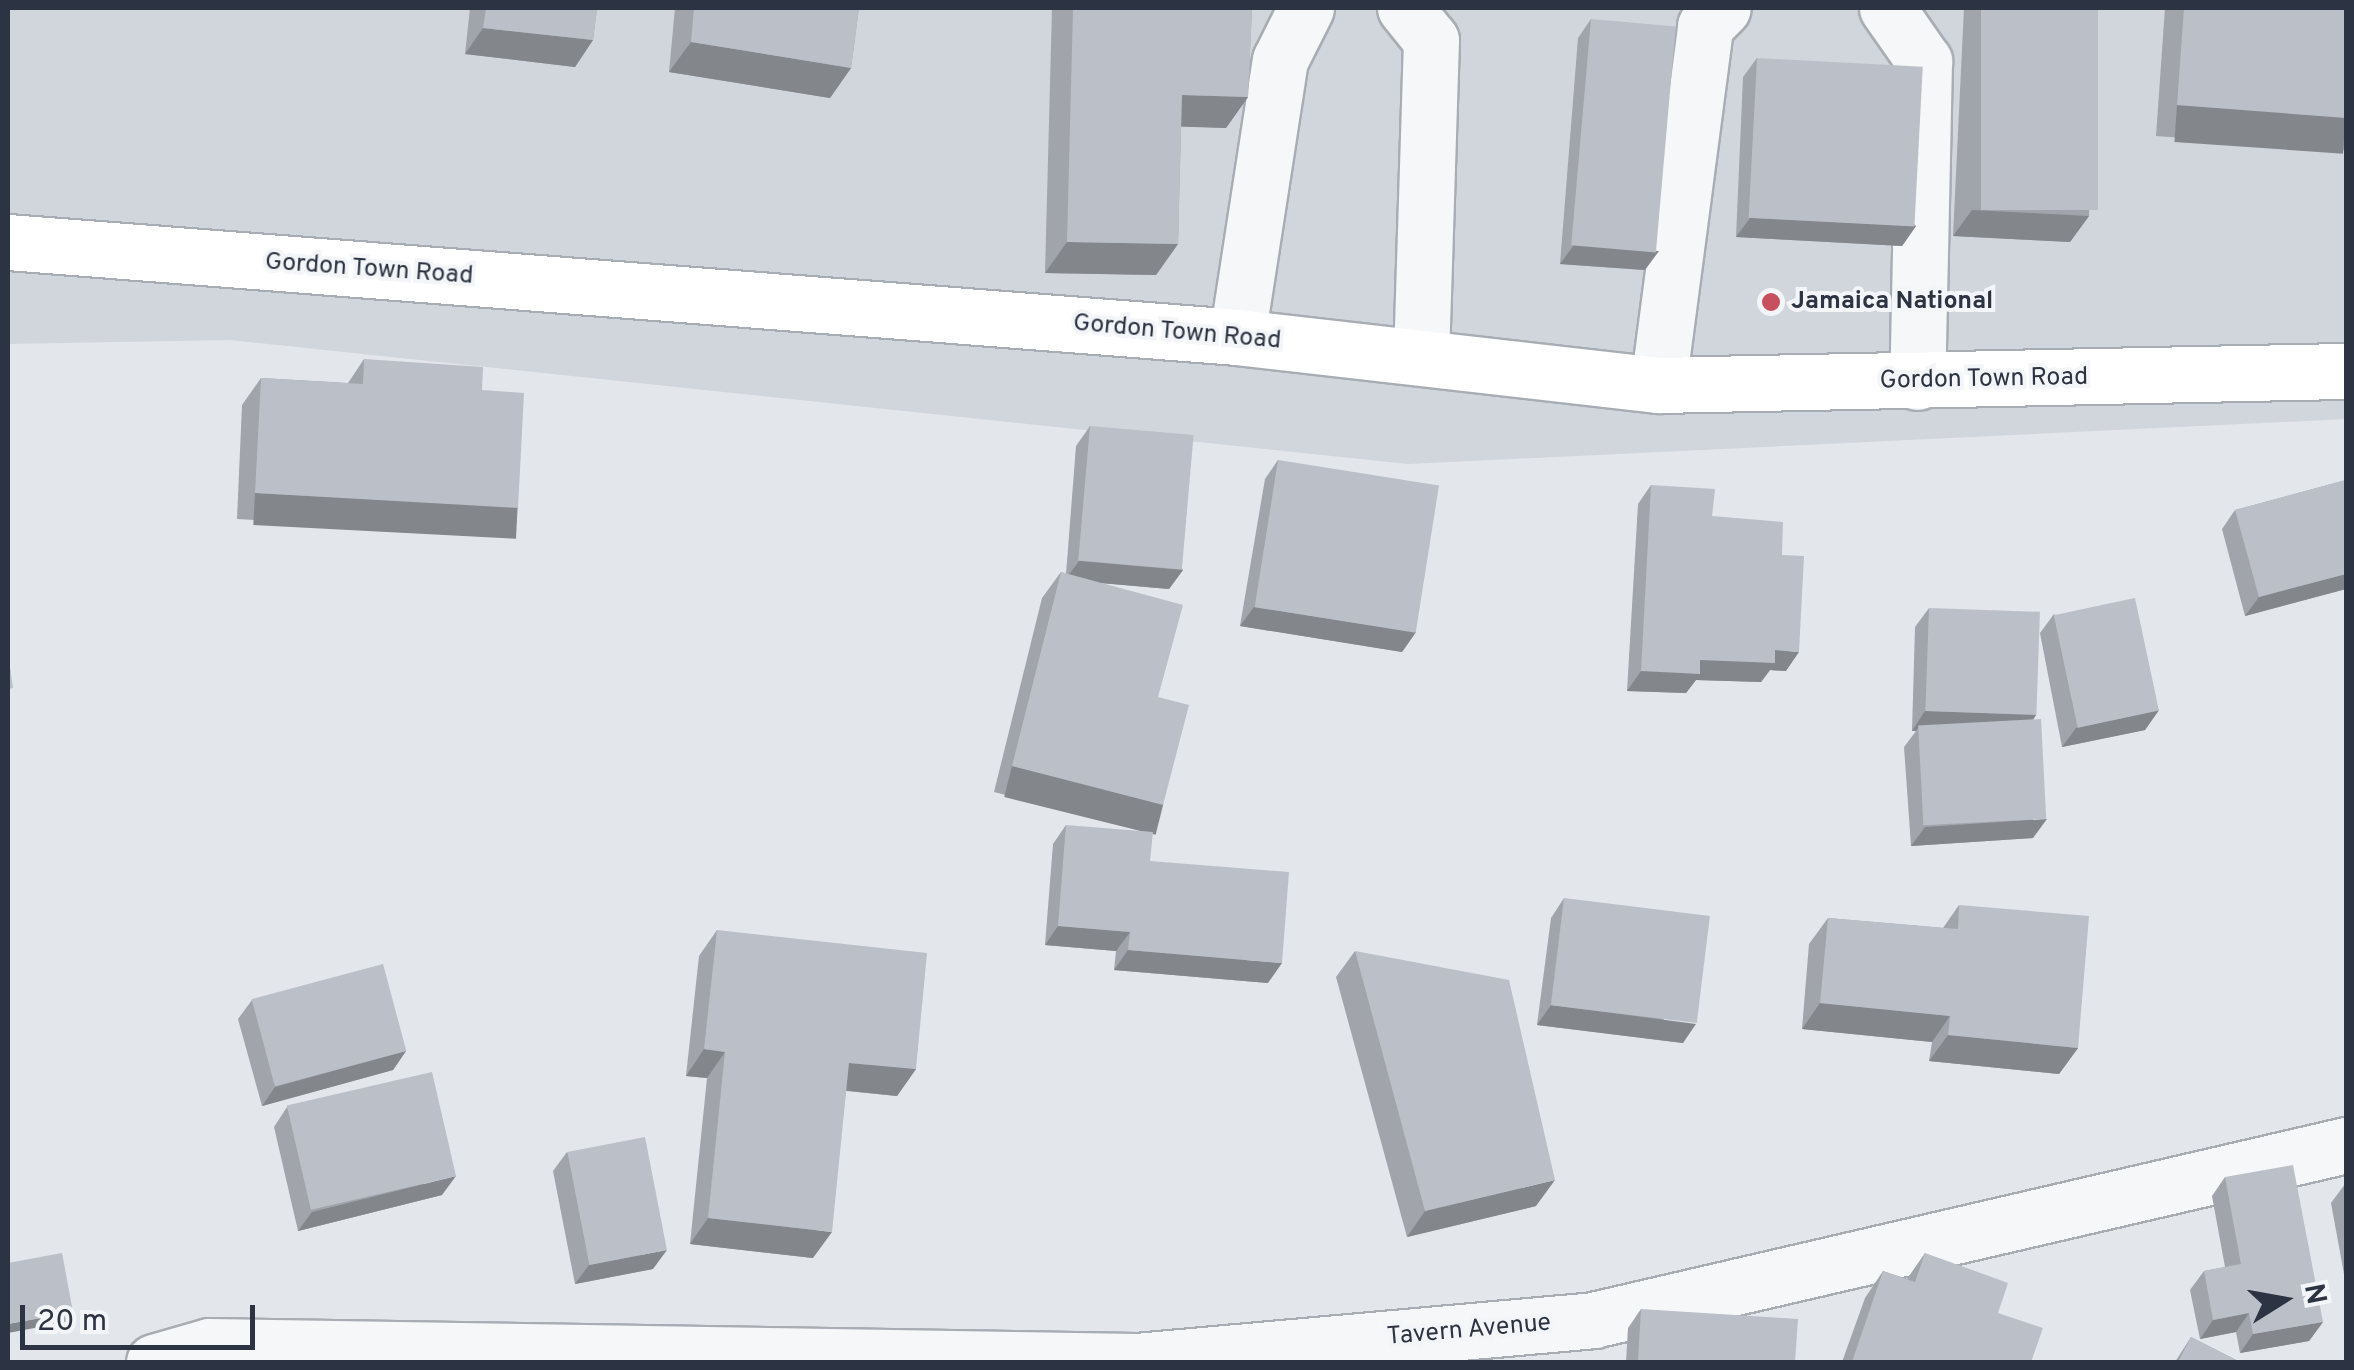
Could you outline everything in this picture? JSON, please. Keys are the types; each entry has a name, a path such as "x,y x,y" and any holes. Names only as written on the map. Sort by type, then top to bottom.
{"main road":[{"name":"Gordon Town Road","path":"8,242 1237,337 1658,385 2346,371"}],"street":[{"path":"1237,337 1280,60 1306,8"},
{"path":"1404,8 1430,40 1420,357"},
{"path":"1658,385 1706,26 1723,8"},
{"path":"1887,8 1924,61 1917,382"},
{"name":"Tavern Avenue","path":"154,1362 209,1346 1136,1362 1593,1320 2346,1145"}],"shaded area":[{"path":"8,8 2346,8 2346,419 1408,464 230,340 8,344"}],"building":[{"path":"486,8 597,8 593,40 483,28"},
{"path":"694,8 859,8 851,68 691,42"},
{"path":"1073,8 1252,8 1248,97 1182,95 1178,244 1067,242"},
{"path":"1981,8 2098,8 2098,210 1981,210"},
{"path":"2184,8 2346,8 2346,118 2177,105"},
{"path":"1591,19 1676,26 1656,253 1571,245"},
{"path":"1757,58 1923,67 1914,226 1749,218"},
{"path":"364,359 483,367 482,390 524,393 518,508 255,493 261,378 363,384"},
{"path":"1090,426 1194,435 1182,570 1078,560"},
{"path":"1278,460 1439,485 1416,633 1255,607"},
{"path":"2346,480 2346,574 2259,597 2235,510"},
{"path":"1651,485 1715,489 1712,516 1783,522 1782,555 1804,556 1799,652 1775,650 1775,663 1700,660 1700,674 1641,671"},
{"path":"1061,572 1183,605 1158,697 1189,705 1163,805 1012,766"},
{"path":"2135,598 2159,710 2078,728 2054,615"},
{"path":"1929,608 2040,612 2036,715 1925,711"},
{"path":"8,654 13,688 8,689"},
{"path":"2041,719 2046,819 1923,825 1918,725"},
{"path":"1066,825 1153,832 1150,861 1289,872 1282,963 1128,950 1130,932 1058,926"},
{"path":"1564,898 1710,916 1697,1023 1551,1005"},
{"path":"1959,905 2089,916 2078,1048 1948,1035 1950,1016 1820,1003 1828,918 1958,929"},
{"path":"717,930 927,953 916,1069 849,1063 832,1232 708,1218 725,1052 704,1049"},
{"path":"1355,951 1509,980 1555,1180 1425,1211"},
{"path":"383,964 406,1051 275,1086 252,999"},
{"path":"432,1072 456,1176 311,1210 287,1106"},
{"path":"645,1137 667,1250 589,1265 567,1152"},
{"path":"2293,1165 2323,1322 2253,1334 2249,1313 2213,1320 2204,1271 2241,1264 2225,1177"},
{"path":"62,1253 73,1312 8,1324 8,1263"},
{"path":"1925,1253 2008,1283 1998,1313 2043,1328 2031,1362 1852,1362 1883,1271 1915,1282"},
{"path":"1641,1309 1798,1319 1795,1362 1638,1362"},
{"path":"2191,1337 2240,1362 2178,1362"}],"place":[{"name":"Jamaica National","path":"1771,302"}]}
